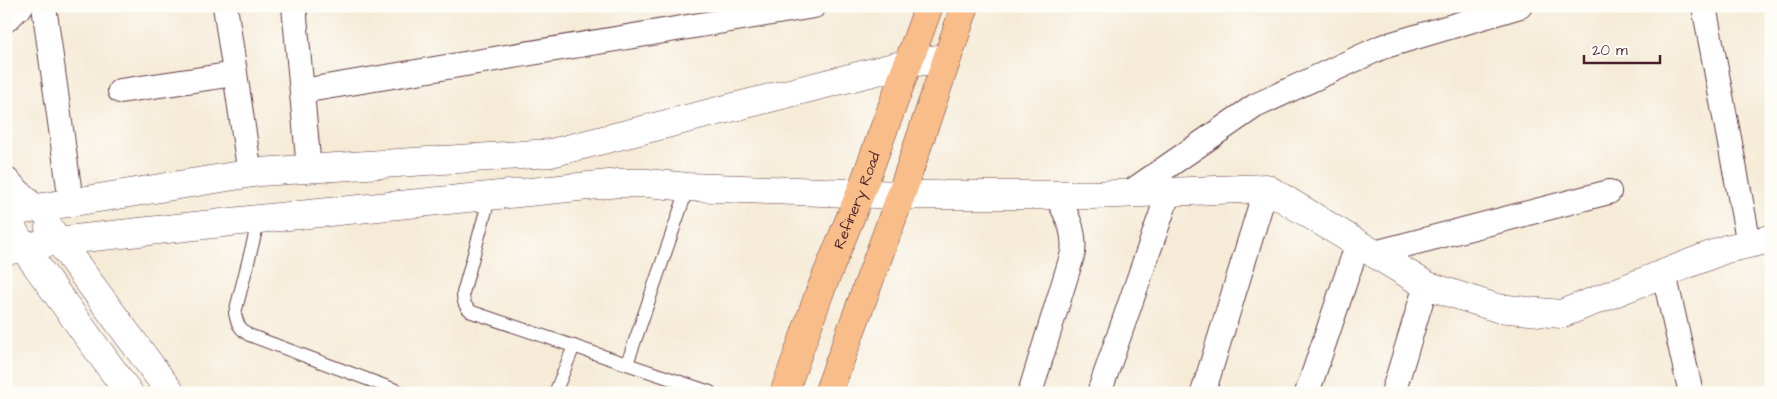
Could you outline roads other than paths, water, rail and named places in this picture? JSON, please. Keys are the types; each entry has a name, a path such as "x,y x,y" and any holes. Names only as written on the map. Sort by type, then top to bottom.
{"main road":[{"name":"Refinery Road","path":"784,393 819,294 860,194 929,6"},
{"path":"828,393 901,195 965,6"}],"street":[{"path":"6,20 21,6"},
{"path":"44,6 71,202"},
{"path":"224,6 250,174"},
{"path":"294,6 309,169"},
{"path":"302,91 814,6"},
{"path":"1129,193 1255,106 1382,47 1520,6"},
{"path":"14,249 57,241 619,183 901,195 1129,193 1266,188 1426,285 1497,308 1561,314 1726,249 1760,241 1704,6"},
{"path":"6,213 250,174 551,154 909,62 947,58"},
{"path":"120,91 235,74"},
{"path":"7,182 36,208 57,241 171,393"},
{"path":"1203,393 1266,188"},
{"path":"1099,393 1170,192"},
{"path":"1366,248 1609,192"},
{"path":"1030,393 1073,253 1075,240 1072,228 1056,194"},
{"path":"6,217 14,249 129,393"},
{"path":"1307,393 1366,248"},
{"path":"1664,274 1691,393"},
{"path":"1393,393 1426,285"}],"lane":[{"path":"627,364 688,187"},
{"path":"490,196 464,293 463,301 466,307 472,312 710,392"},
{"path":"259,219 235,313 236,322 242,330 249,335 404,393"},
{"path":"555,393 574,346"}]}
